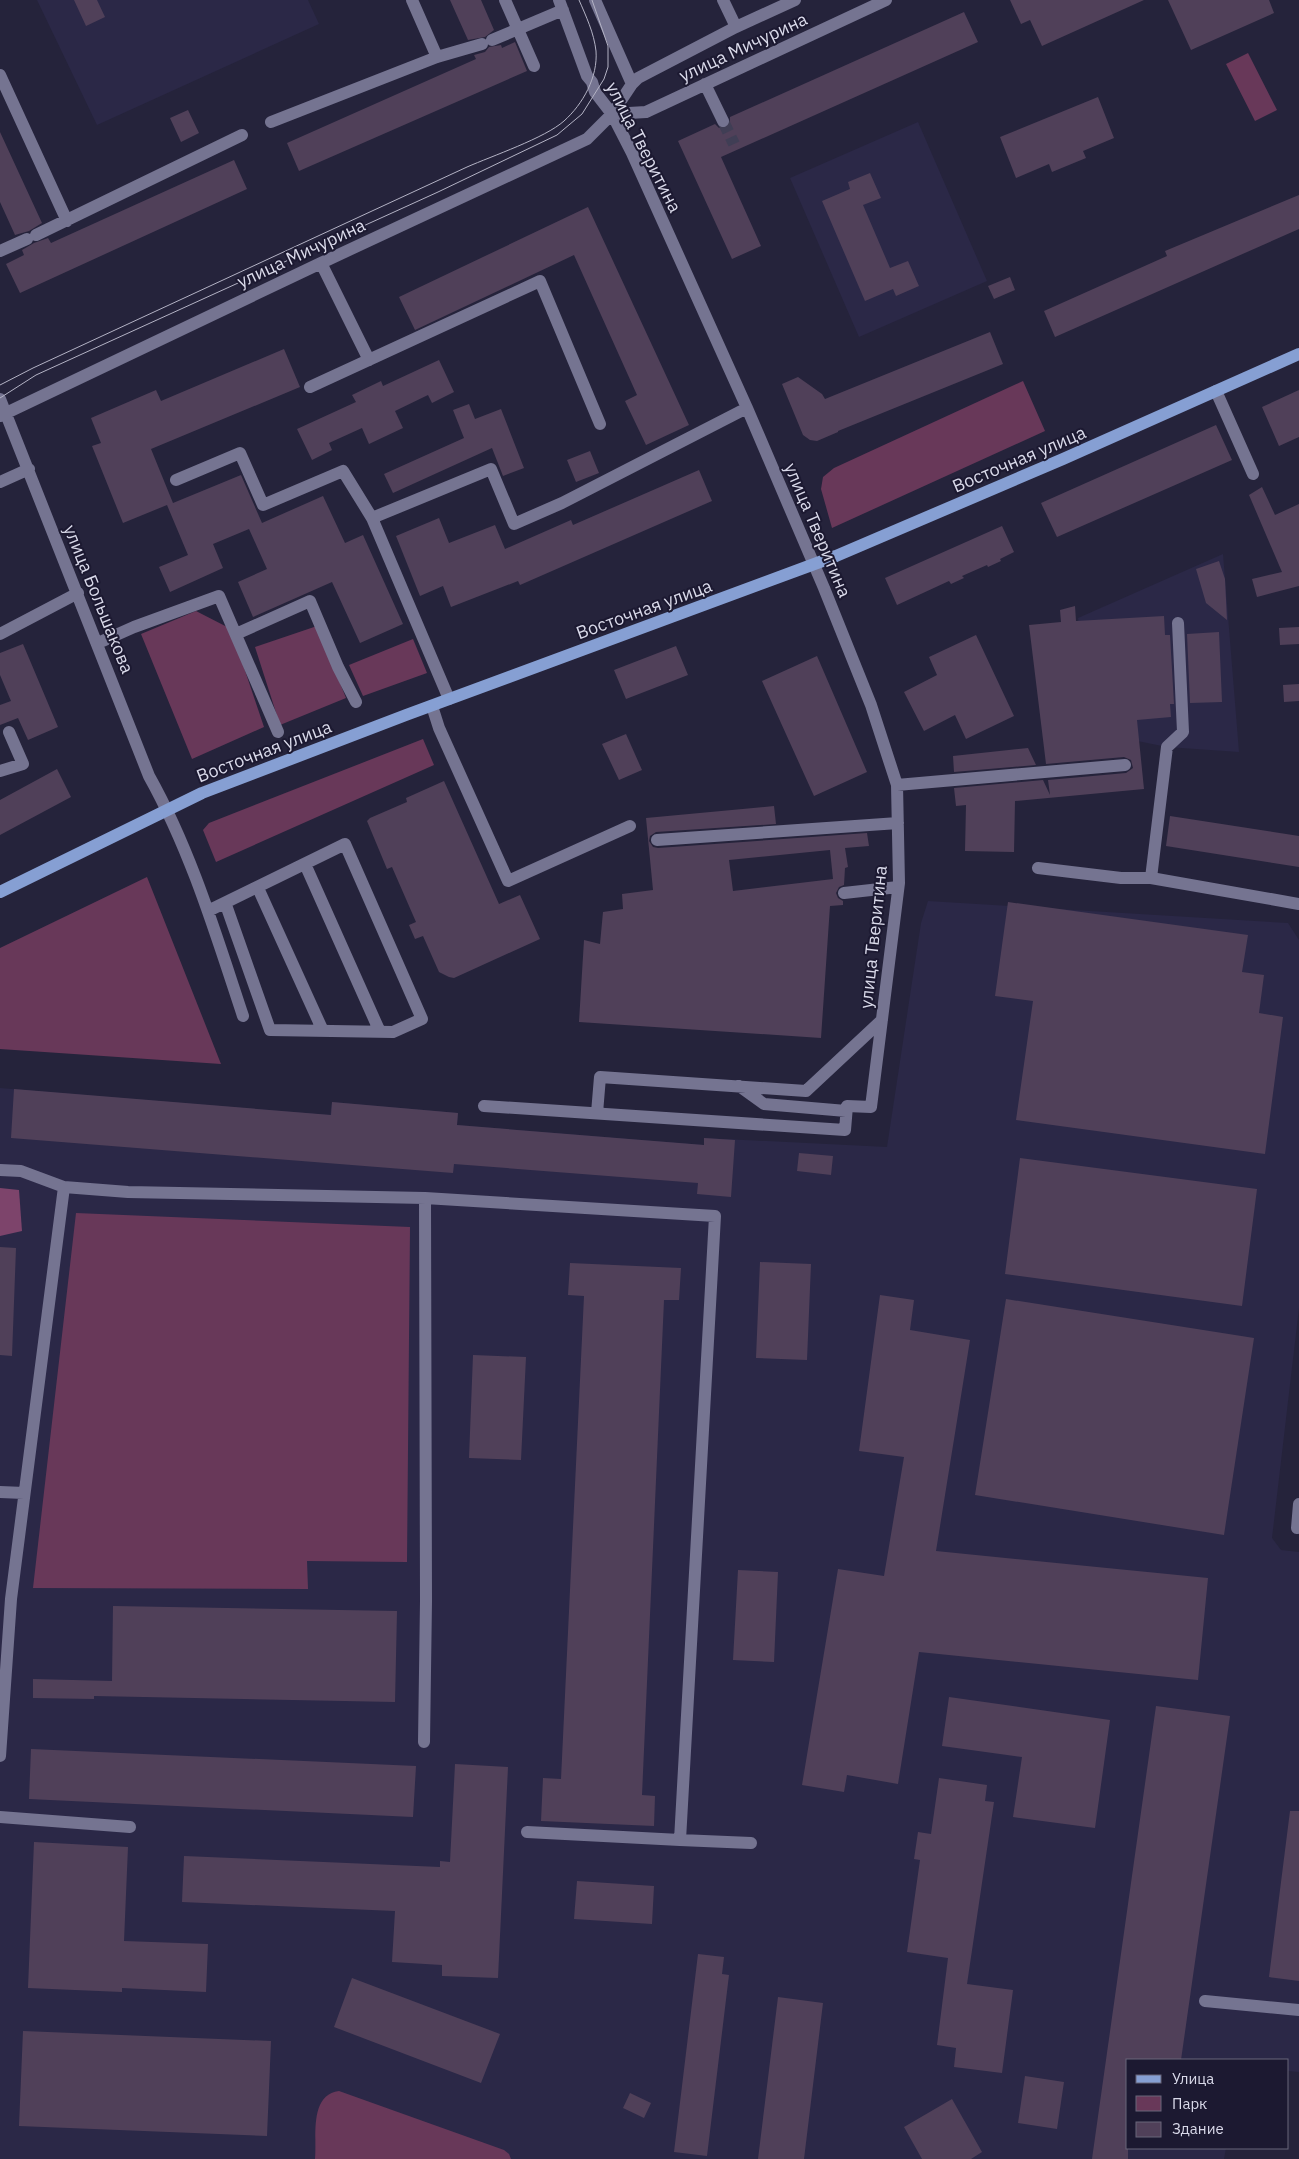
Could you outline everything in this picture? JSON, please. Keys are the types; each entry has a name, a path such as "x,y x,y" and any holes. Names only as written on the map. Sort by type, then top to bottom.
{"main road":[{"name":"Восточная улица","path":"0,892 202,793 449,699 813,565 1054,463 1299,354"}],"street":[{"path":"412,0 437,57"},
{"path":"504,0 534,66"},
{"path":"595,0 632,84"},
{"path":"722,0 736,27"},
{"name":"улица Мичурина","path":"3,414 587,139 612,114 638,78 736,27 795,0"},
{"name":"улица Мичурина","path":"612,114 641,114 886,0"},
{"path":"271,122 437,57 519,30 561,5"},
{"name":"улица Тверитина","path":"561,5 587,76 592,82 595,92 612,114 632,153 748,408 871,705 897,785 898,887 870,1108 847,1106 846,1110"},
{"path":"0,75 67,221"},
{"path":"705,84 723,121"},
{"path":"0,252 242,135"},
{"path":"321,263 368,360"},
{"path":"310,387 540,281 600,424"},
{"path":"1216,391 1253,474"},
{"name":"улица Большакова","path":"0,399 3,414 29,470 149,776 169,810 208,911 243,1016"},
{"path":"372,518 491,469 514,524 562,503 748,408"},
{"path":"176,480 240,453 262,505 343,471 372,518 449,699"},
{"path":"0,482 29,470"},
{"path":"0,634 78,594"},
{"path":"98,643 134,627 219,596 278,732"},
{"path":"236,634 310,601 338,667 356,702"},
{"path":"1151,878 1167,746 1182,732 1178,624"},
{"path":"432,706 508,881 630,826"},
{"path":"0,771 23,764 9,732"},
{"path":"897,785 1125,764"},
{"path":"657,840 898,823"},
{"path":"208,911 226,904 344,844 422,1019 394,1032 270,1030 226,904"},
{"path":"305,864 380,1032"},
{"path":"1038,868 1120,878 1151,878 1299,904"},
{"path":"844,893 898,887"},
{"path":"258,888 322,1031"},
{"path":"597,1113 600,1077 806,1091 882,1020"},
{"path":"484,1106 845,1130 846,1110 764,1104 739,1086"},
{"path":"0,1170 21,1171 64,1187 128,1192 425,1198 715,1216 680,1840"},
{"path":"0,1756 10,1599 64,1187"},
{"path":"424,1742 426,1601 425,1198"},
{"path":"0,1492 24,1493"},
{"path":"1297,1528 1299,1504"},
{"path":"0,1817 130,1827"},
{"path":"527,1832 751,1843"},
{"path":"1205,2001 1299,2010"}],"shaded area":[{"path":"37,0 308,0 319,24 97,125"},
{"path":"918,122 987,281 859,337 790,178"},
{"path":"1223,554 1239,752 1167,747 1088,731 1078,618"},
{"path":"928,901 1288,923 1299,940 1299,1308 1272,1538 1281,1550 1299,1552 1299,2072 1289,2071 1289,2059 1126,2059 1126,2149 1226,2149 1224,2159 0,2159 0,1088 330,1115 332,1102 458,1113 457,1125 704,1145 704,1138 887,1147 921,923"},
{"path":"0,1188 19,1190 22,1231 0,1236"}],"green space":[{"path":"1248,53 1277,110 1255,121 1226,64"},
{"path":"1023,381 1045,431 832,528 821,489 823,477 834,468"},
{"path":"196,611 231,629 264,727 192,759 141,634"},
{"path":"317,626 346,698 280,725 255,647"},
{"path":"413,639 427,673 363,696 349,665"},
{"path":"423,739 434,765 216,862 203,830 209,823"},
{"path":"147,877 221,1064 0,1049 0,948"},
{"path":"76,1213 410,1227 407,1562 307,1561 308,1589 33,1588"},
{"path":"339,2091 504,2150 511,2159 315,2159 316,2118 319,2108 329,2094"}],"building":[{"path":"74,0 97,0 105,17 86,26"},
{"path":"450,0 481,0 494,30 485,37 468,40"},
{"path":"1010,0 1144,0 1042,46 1030,20 1021,24"},
{"path":"1168,0 1269,0 1274,13 1191,50"},
{"path":"964,12 978,42 721,157 761,246 732,259 678,141 715,124 719,128 726,128 730,125 730,117"},
{"path":"515,42 527,71 299,171 287,143 476,59 474,55 485,52 489,47 501,45 502,48"},
{"path":"1098,97 1114,138 1083,151 1086,158 1052,172 1049,164 1016,178 1000,137"},
{"path":"188,110 199,133 181,142 170,118"},
{"path":"0,132 42,223 29,231 15,235 0,202"},
{"path":"234,160 247,189 20,293 6,264 24,255 22,250 48,238 51,243"},
{"path":"870,173 881,198 863,205 890,268 908,261 919,286 896,296 893,289 865,301 822,201 850,189 848,182"},
{"path":"1299,195 1299,229 1055,337 1044,311 1167,256 1165,251"},
{"path":"588,207 689,425 646,445 625,401 637,395 574,255 415,330 399,297"},
{"path":"1010,277 1015,290 994,299 988,286"},
{"path":"990,332 1003,364 817,441 810,440 803,435 782,384 798,377 822,394 825,399"},
{"path":"284,349 300,387 151,449 173,503 241,475 262,523 323,496 345,543 363,535 403,624 360,643 332,582 253,617 238,582 267,569 249,529 213,544 223,568 170,592 159,567 188,555 167,505 123,523 92,446 101,443 91,418 156,390 161,401"},
{"path":"439,360 454,392 432,403 428,395 395,411 403,428 369,444 362,428 329,443 332,450 312,460 297,429 356,402 352,395 381,381 383,386"},
{"path":"1299,390 1299,437 1279,446 1262,407"},
{"path":"469,404 475,419 501,409 524,468 503,476 492,448 393,493 384,474 464,438 453,410"},
{"path":"1216,425 1232,460 1057,537 1041,503"},
{"path":"590,451 599,473 576,482 567,460"},
{"path":"699,470 712,501 520,585 518,581 451,607 443,586 420,596 396,536 439,518 449,543 495,525 505,549 571,520 573,525"},
{"path":"1262,487 1275,515 1299,504 1299,586 1257,597 1252,579 1282,572 1249,495"},
{"path":"1002,526 1014,552 988,567 987,565 962,576 964,578 951,584 949,581 897,605 885,578"},
{"path":"1219,561 1225,579 1227,620 1206,603 1196,569"},
{"path":"1075,606 1076,621 1164,616 1165,635 1170,635 1174,704 1170,704 1171,717 1137,720 1144,789 1015,801 1014,852 965,851 966,805 956,806 954,788 1043,780 1050,795 1048,780 1126,773 1133,768 1131,760 1124,757 1046,764 1029,625 1061,622 1060,610"},
{"path":"1299,627 1299,644 1280,645 1279,628"},
{"path":"1219,632 1222,702 1190,703 1187,634"},
{"path":"976,635 1014,716 966,739 955,715 924,731 904,692 937,675 929,657"},
{"path":"23,644 58,727 28,740 18,718 0,725 0,705 11,701 0,675 0,653"},
{"path":"676,646 688,675 626,699 614,670"},
{"path":"817,656 867,772 814,796 762,681"},
{"path":"1299,684 1299,701 1284,702 1283,685"},
{"path":"626,734 642,770 619,780 602,744"},
{"path":"1028,748 1036,765 954,772 953,756"},
{"path":"57,769 71,797 0,835 0,800"},
{"path":"444,781 499,904 520,895 540,939 454,978 439,972 423,936 415,939 409,925 416,922 392,867 387,869 367,821 407,802 406,798"},
{"path":"774,806 776,824 656,832 650,836 649,841 653,847 658,848 867,833 869,846 845,848 848,867 845,868 844,885 839,887 836,893 838,898 843,901 843,905 830,906 821,1038 579,1022 584,940 600,944 603,912 623,909 622,894 653,890 646,818","holes":["830,850 833,879 733,891 729,860"]},
{"path":"1170,816 1299,836 1299,867 1166,846"},
{"path":"1008,902 1248,935 1242,972 1264,975 1259,1013 1283,1017 1265,1154 1016,1120 1033,1001 995,996"},
{"path":"14,1089 331,1115 332,1102 458,1113 457,1125 704,1145 704,1138 735,1140 731,1197 697,1194 698,1183 454,1164 453,1173 11,1138"},
{"path":"799,1153 833,1156 831,1175 797,1171"},
{"path":"1020,1158 1257,1189 1242,1306 1005,1274"},
{"path":"0,1247 16,1248 12,1356 0,1355"},
{"path":"760,1262 811,1264 807,1360 756,1358"},
{"path":"570,1263 681,1268 679,1300 664,1300 642,1795 655,1796 654,1826 541,1821 543,1778 561,1779 584,1296 568,1295"},
{"path":"880,1295 914,1300 910,1330 970,1340 936,1551 1208,1578 1198,1680 919,1652 898,1784 847,1775 844,1792 802,1785 838,1569 884,1576 904,1457 859,1451"},
{"path":"1006,1299 1254,1338 1224,1535 975,1495"},
{"path":"473,1355 526,1357 521,1460 469,1458"},
{"path":"738,1570 778,1572 774,1662 733,1660"},
{"path":"113,1606 397,1611 395,1702 94,1696 94,1699 33,1698 33,1679 112,1681"},
{"path":"949,1697 1110,1720 1095,1828 1013,1817 1022,1757 942,1746"},
{"path":"1156,1706 1230,1716 1181,2059 1126,2059 1126,2149 1128,2149 1128,2159 1092,2159"},
{"path":"31,1749 416,1766 413,1817 29,1799"},
{"path":"455,1764 508,1767 498,1978 442,1976 442,1965 392,1962 395,1911 182,1902 184,1856 440,1867 440,1861 450,1862"},
{"path":"939,1778 987,1785 985,1801 994,1802 967,1984 1013,1990 1002,2073 954,2067 956,2048 937,2045 948,1958 907,1952 920,1860 914,1859 918,1832 931,1834"},
{"path":"1290,1811 1299,1811 1299,1981 1269,1977"},
{"path":"34,1842 128,1847 124,1941 208,1944 206,1992 122,1988 122,1992 28,1988"},
{"path":"577,1881 654,1886 652,1924 574,1919"},
{"path":"698,1954 724,1957 722,1974 729,1975 707,2156 674,2152"},
{"path":"352,1978 500,2034 481,2083 334,2027"},
{"path":"778,1997 823,2003 804,2159 758,2159"},
{"path":"23,2031 271,2041 267,2136 19,2126"},
{"path":"1025,2076 1064,2082 1057,2129 1018,2123"},
{"path":"630,2093 651,2103 644,2118 623,2108"},
{"path":"952,2099 982,2152 971,2159 922,2159 904,2127"}],"tunnel":[{"path":"723,121 734,144"}],"tram line":[{"path":"0,385 467,167 532,140 555,127 564,121 577,107 588,89 595,71 595,44 579,0"},
{"path":"0,398 36,375 438,192 557,135 582,114 604,79 608,67 608,46 592,0"}]}
